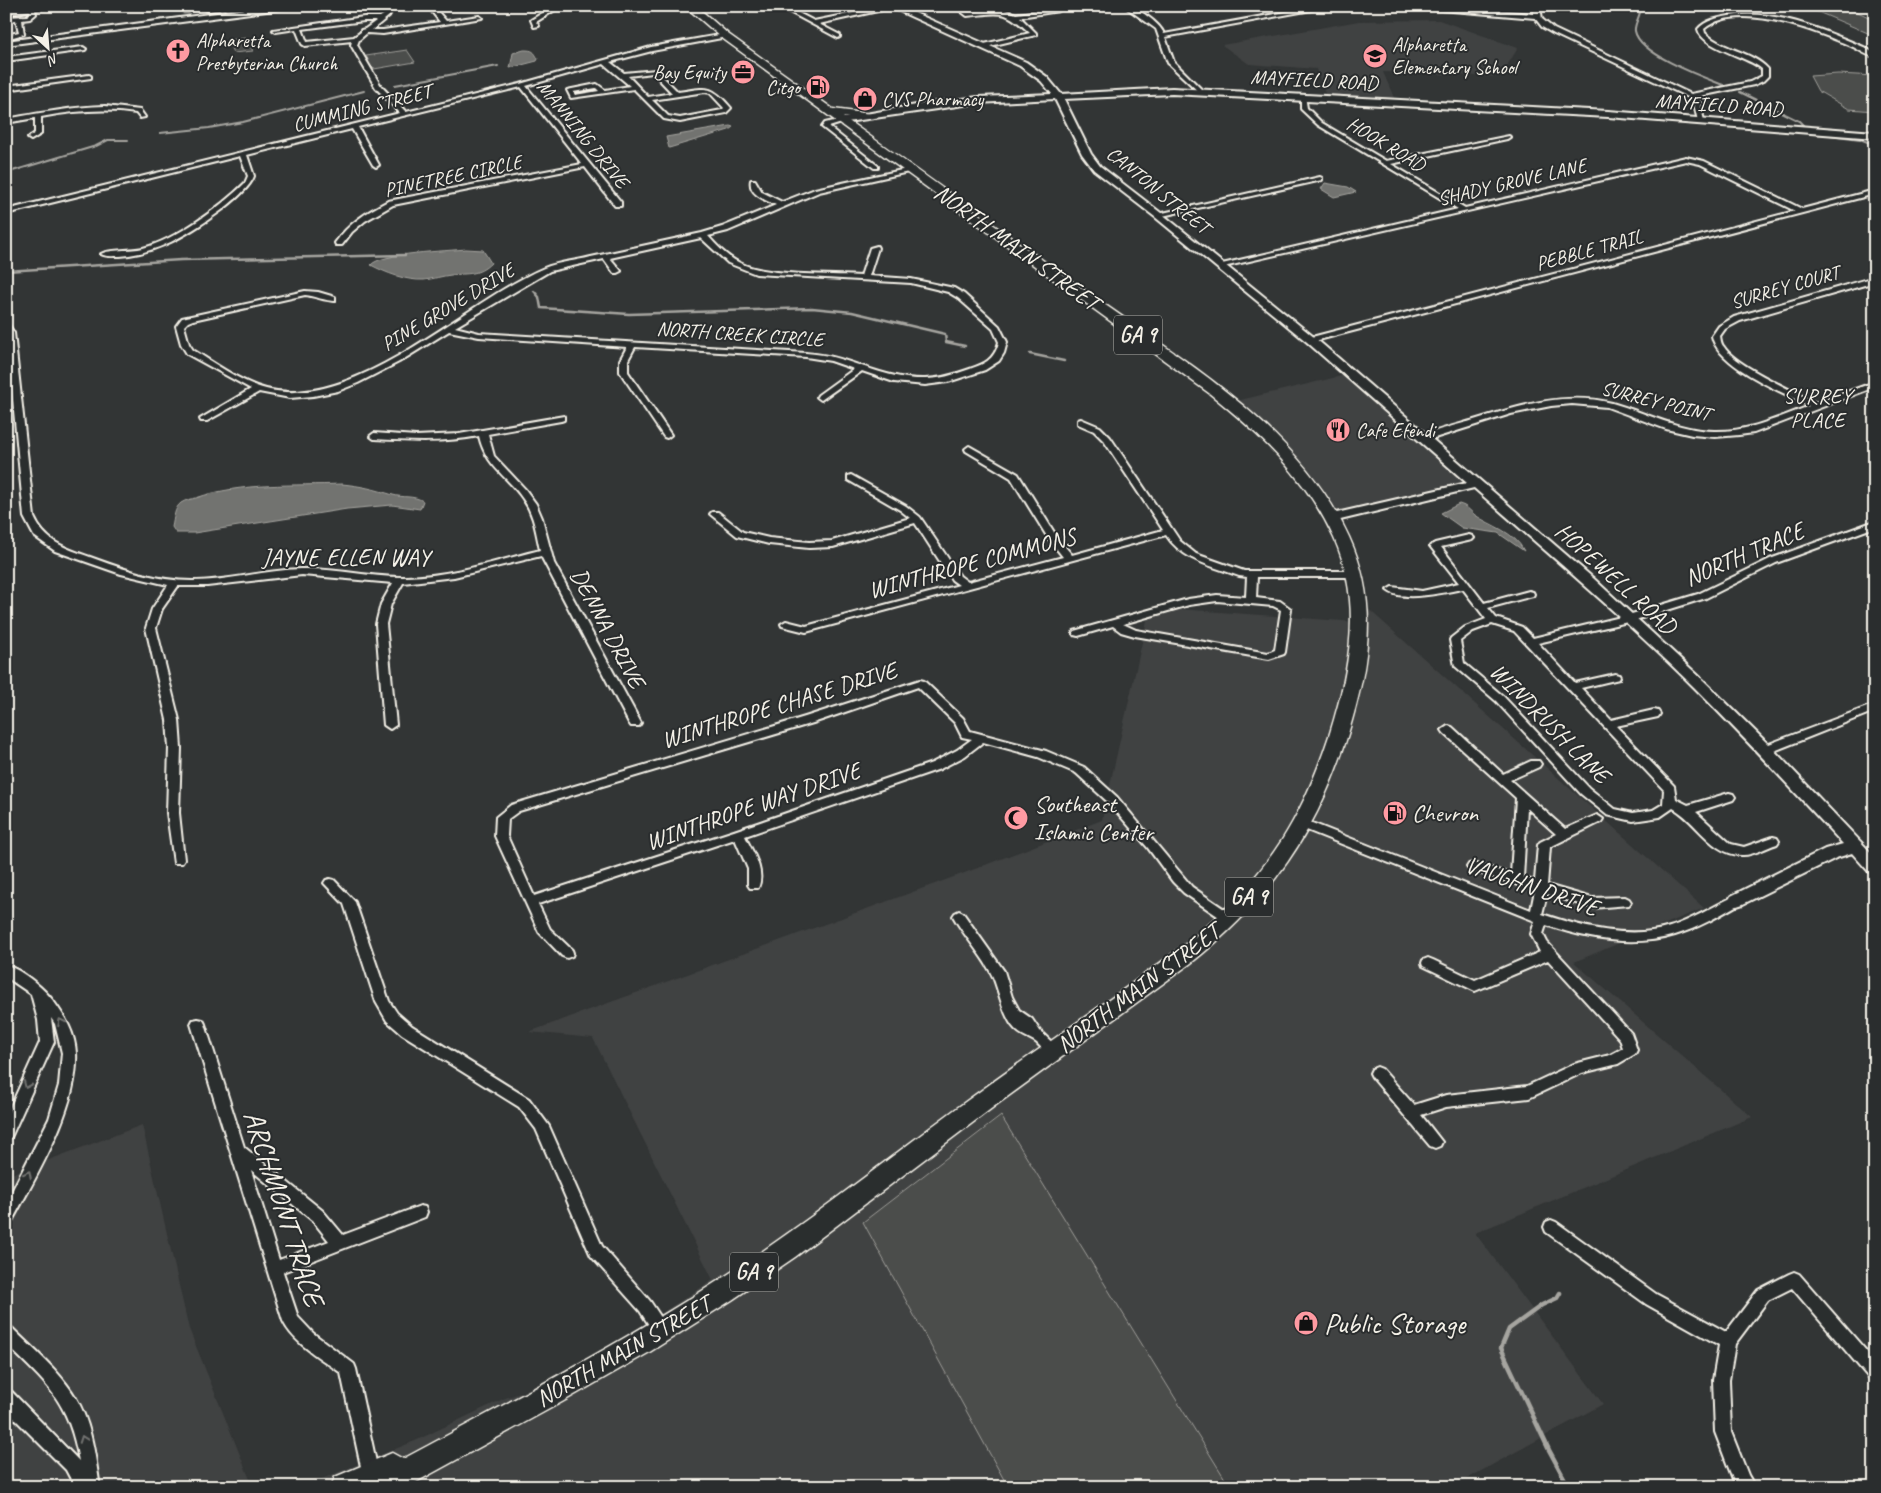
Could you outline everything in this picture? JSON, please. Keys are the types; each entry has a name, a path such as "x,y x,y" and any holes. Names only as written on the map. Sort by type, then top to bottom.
{"main road":[{"name":"NORTH MAIN STREET","path":"345,1487 374,1481 492,1426 662,1331 793,1245 884,1179 971,1111 1159,975 1229,918 1276,865 1303,824 1321,789 1332,760 1354,680 1358,659 1360,615 1348,555 1332,518 1314,487 1294,461 1245,414 725,36 691,6"},
{"path":"829,112 867,116"}],"street":[{"path":"6,12 53,6"},
{"path":"202,6 209,9 231,6"},
{"path":"6,42 289,6"},
{"path":"298,27 305,44 356,38 390,11 391,6"},
{"path":"403,10 429,6 433,8 444,23"},
{"path":"536,26 533,22 558,6"},
{"path":"813,23 892,6"},
{"name":"CANTON STREET","path":"892,6 1034,71 1049,84 1058,96 1087,154 1097,168 1155,212 1311,340"},
{"path":"957,6 967,14 997,10 1007,12 1015,16 1034,34 1005,39 982,46"},
{"path":"1127,6 1155,24 1163,36 1171,63 1201,92"},
{"path":"1163,36 1330,6"},
{"path":"1397,6 1537,16"},
{"path":"1538,6 1537,16 1543,25 1556,33 1690,96 1697,103 1701,121"},
{"path":"785,8 838,36"},
{"path":"6,19 19,19 33,15 32,9"},
{"path":"1015,16 1056,11"},
{"path":"1690,96 1752,84 1765,76 1764,69 1758,63 1712,42 1702,34 1701,29 1705,25 1728,18 1758,16 1793,22 1864,49 1873,56"},
{"path":"276,30 364,18 381,19"},
{"path":"363,31 383,32 479,18"},
{"path":"6,37 22,33 19,19"},
{"name":"CUMMING STREET","path":"6,212 522,85 651,49 725,36"},
{"path":"997,36 1005,39"},
{"path":"356,38 355,48 378,87 405,114"},
{"path":"6,59 83,49"},
{"path":"605,62 622,75 633,87 666,118 670,120 686,119 728,110 710,90 646,99"},
{"path":"622,75 654,71 676,94"},
{"path":"6,88 89,77"},
{"name":"MANNING DRIVE","path":"522,85 618,204"},
{"path":"604,92 633,87"},
{"name":"MAYFIELD ROAD","path":"842,121 947,103 1058,96 1201,92 1701,121 1875,135"},
{"name":"HOOK ROAD","path":"1303,97 1304,109 1313,119 1464,210"},
{"path":"6,121 90,108 110,107 138,111 142,117"},
{"path":"31,138 38,134 38,116"},
{"path":"842,121 827,124 826,127 876,167"},
{"path":"354,126 376,165"},
{"path":"1385,162 1507,137"},
{"path":"865,157 887,153"},
{"path":"105,254 135,253 166,244 240,192 248,184 251,176 243,154"},
{"name":"SHADY GROVE LANE","path":"1222,266 1686,159 1702,162 1801,211"},
{"name":"PINETREE CIRCLE","path":"339,243 349,230 371,212 391,203 587,165"},
{"name":"PINE GROVE DRIVE","path":"185,320 180,326 184,344 190,352 258,389 277,394 322,392 345,386 369,376 540,272 558,266 703,235 725,228 817,190 911,170"},
{"path":"1155,212 1320,179"},
{"path":"752,181 753,187 757,192 782,205"},
{"name":"PEBBLE TRAIL","path":"1311,340 1875,192"},
{"name":"NORTH CREEK CIRCLE","path":"448,328 479,335 806,355 832,359 907,382 948,379 973,372 990,364 1000,353 1003,342 1001,334 961,296 951,290 920,282 768,273 747,270 726,260 703,235"},
{"path":"864,279 874,248"},
{"path":"605,256 617,271"},
{"name":"SURREY COURT","path":"1815,406 1743,368 1728,358 1717,343 1717,335 1720,328 1737,319 1875,279"},
{"path":"173,319 185,320 304,290 332,299"},
{"name":"JAYNE ELLEN WAY","path":"6,327 10,333 30,517 34,530 44,541 61,550 138,577 175,583 214,583 302,572 399,581 446,576 544,552"},
{"name":"HOPEWELL ROAD","path":"1311,340 1477,484 1698,683 1765,750 1855,847 1872,861"},
{"path":"633,344 624,360 624,372 667,435"},
{"path":"821,398 861,368"},
{"path":"1870,386 1875,392"},
{"name":"SURREY POINT","path":"1425,438 1560,401 1606,404 1628,410 1675,428 1718,435 1751,430 1870,386"},
{"path":"204,419 258,389"},
{"path":"374,436 434,439 483,434 561,418"},
{"path":"1081,422 1097,428 1176,543 1193,556 1243,574 1352,574"},
{"name":"DENNA DRIVE","path":"483,434 491,458 521,489 532,505 538,520 544,552 635,724"},
{"path":"969,448 1015,476 1053,538 1068,558"},
{"path":"851,478 904,508 917,519 956,578 965,586"},
{"path":"1332,518 1477,484"},
{"path":"715,514 740,534 769,541 809,545 833,544 917,519"},
{"name":"NORTH TRACE","path":"1628,619 1702,596 1773,561 1875,524"},
{"name":"WINTHROPE COMMONS","path":"786,624 806,629 1168,532"},
{"path":"1469,538 1435,546 1492,620"},
{"path":"1250,600 1252,575"},
{"path":"390,725 381,624 386,604 399,581"},
{"path":"175,583 157,609 151,628 174,720 175,748 172,813 178,860"},
{"path":"1392,590 1422,594 1465,585"},
{"path":"1482,607 1529,594"},
{"path":"1078,633 1114,622 1188,602 1217,598 1276,603 1286,609 1280,652 1277,655 1270,656 1135,633 1125,630 1114,622"},
{"name":"WINDRUSH LANE","path":"1530,642 1628,619"},
{"name":"WINDRUSH LANE","path":"1492,620 1518,629 1670,789 1668,806 1656,814 1633,817 1611,812 1586,791 1500,699 1459,664 1455,640 1469,629 1492,620"},
{"path":"1572,687 1615,677"},
{"name":"WINTHROPE CHASE DRIVE","path":"566,952 544,932 532,901 500,836 502,817 515,808 818,717 920,683 959,721 966,734 1042,754 1080,770 1113,800 1188,890 1229,918"},
{"path":"1765,750 1875,707"},
{"path":"1608,724 1654,714"},
{"path":"1448,730 1564,835"},
{"name":"WINTHROPE WAY DRIVE","path":"532,901 738,834 936,766 961,753 982,738"},
{"path":"1502,779 1535,764"},
{"path":"1516,880 1522,797"},
{"path":"1687,810 1728,797"},
{"path":"1670,801 1687,810 1715,838 1728,848 1744,851 1773,841"},
{"path":"1411,1112 1446,1101 1529,1092 1579,1068 1613,1060 1630,1050 1626,1036 1542,946 1537,934 1544,844 1597,819"},
{"name":"VAUGHN DRIVE","path":"1303,824 1538,918 1588,934 1620,937 1652,936 1681,929 1831,852 1855,847"},
{"path":"738,834 754,869 754,885"},
{"path":"1473,867 1592,903 1626,902"},
{"path":"330,883 349,902 383,1002 392,1017 407,1030 524,1103 542,1126 596,1251 645,1306 662,1331"},
{"path":"959,916 999,975 1005,997 1014,1014 1032,1027 1036,1036 1054,1052"},
{"path":"1428,963 1475,986 1550,953"},
{"path":"6,970 24,979 54,1008 65,1030 70,1055 68,1080 55,1122 6,1218"},
{"path":"6,1133 47,1042 46,1020 37,990"},
{"name":"ARCHMONT TRACE","path":"198,1024 290,1321 307,1338 348,1370 374,1481"},
{"path":"1377,1073 1435,1142"},
{"path":"237,1150 318,1216 340,1244"},
{"path":"274,1269 420,1212"},
{"path":"1551,1228 1651,1299 1728,1342"},
{"path":"1747,1487 1742,1480 1723,1432 1721,1380 1728,1342 1763,1295 1794,1279 1875,1373"},
{"path":"6,1333 57,1385 71,1406 86,1447 92,1487"},
{"path":"6,1398 72,1464 84,1487"}],"shaded area":[{"path":"1786,6 1845,6 1875,20 1875,36 1818,12"},
{"name":"Alpharetta Elementary School","path":"1439,20 1518,48 1500,77 1383,72 1395,100 1326,96 1316,69 1249,64 1222,45 1359,21"},
{"path":"246,38 253,51 233,53 228,40"},
{"path":"407,50 415,62 374,69 367,62 369,61 366,56"},
{"path":"524,50 533,51 538,59 537,61 510,68 513,53"},
{"path":"1838,74 1875,76 1875,111 1849,109 1818,91 1810,76"},
{"path":"733,127 729,130 669,148 666,137"},
{"path":"1325,183 1348,187 1356,192 1334,197 1321,189"},
{"path":"466,249 483,250 491,263 477,272 424,280 396,276 371,265 377,261 400,255"},
{"path":"1354,373 1474,483 1331,517 1232,402"},
{"path":"342,484 423,501 420,509 392,505 347,509 194,533 176,533 172,527 179,505 186,500 231,489 250,487"},
{"path":"1459,504 1481,519 1509,534 1520,544 1524,551 1498,533 1462,528 1441,513"},
{"path":"1356,598 1704,908 1574,962 1752,1117 1475,1233 1603,1404 1452,1487 1230,1487 1000,1116 863,1222 1008,1487 302,1487 415,1441 503,1399 559,1379 713,1280 593,1038 529,1032 962,874 1102,820 1150,607 1356,622"},
{"path":"1001,1116 1230,1487 1008,1487 863,1222"},
{"path":"142,1125 189,1329 253,1487 6,1487 6,1176"}],"waterway":[{"path":"1666,6 1645,9 1640,12 1635,29 1639,40 1647,48 1673,64 1723,85"},
{"path":"395,85 498,66"},
{"path":"160,133 243,122 364,91"},
{"path":"1740,92 1799,121 1804,126"},
{"path":"1822,134 1860,139 1875,145"},
{"path":"6,173 96,146 108,140 128,140"},
{"path":"6,271 181,260 405,255"},
{"path":"534,291 539,297 541,308 629,314 812,308 852,312 945,334 946,342 965,346"},
{"path":"1030,354 1064,361"},
{"path":"1560,1293 1557,1298 1542,1305 1509,1329 1501,1348 1549,1450 1569,1487"}],"place":[{"name":"Alpharetta Presbyterian Church","path":"178,51"},
{"name":"Alpharetta Elementary School","path":"1375,56"},
{"name":"Bay Equity","path":"743,72"},
{"name":"Citgo","path":"818,87"},
{"name":"CVS Pharmacy","path":"865,99"},
{"name":"Cafe Efendi","path":"1338,430"},
{"name":"Chevron","path":"1395,813"},
{"name":"Southeast Islamic Center","path":"1016,818"},
{"name":"Public Storage","path":"1306,1323"}],"district":[{"name":"SURREY PLACE","path":"1818,408"}]}
